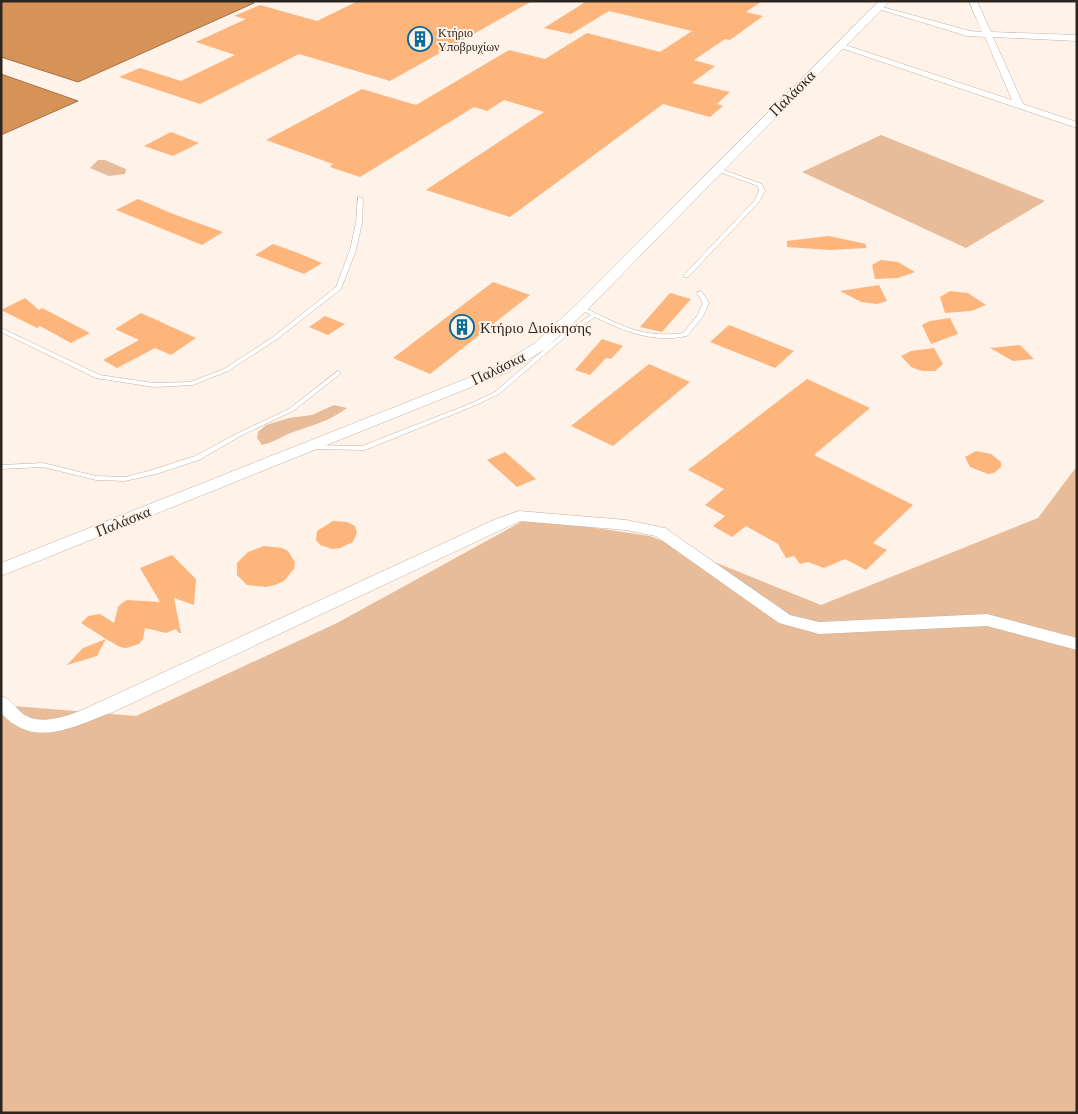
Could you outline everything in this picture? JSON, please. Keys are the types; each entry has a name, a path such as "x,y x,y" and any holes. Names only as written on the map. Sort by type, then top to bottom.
{"street":[{"path":"974,1 1019,106"},
{"path":"882,4 970,34 1077,38"},
{"name":"Παλάσκα","path":"1,570 501,370 540,346 588,312 716,169 882,4"},
{"path":"839,46 1077,125"},
{"path":"1,702 18,720 32,725 49,727 107,707 501,522 519,516 626,525 660,532 785,619 819,628 987,620 1077,644"}],"lane":[{"path":"686,276 757,201 762,191 760,185 716,169"},
{"path":"1,330 98,377 154,385 191,384 226,370 275,338 339,288 353,250 359,223 360,198"},
{"path":"588,312 628,331 664,339 685,336 700,316 706,303 700,294"},
{"path":"1,467 43,465 96,478 124,479 154,472 197,458 240,434 291,410 338,373"}],"shaded area":[{"path":"1,1 249,1 254,3 78,82 1,57"},
{"path":"1,74 78,101 1,135"},
{"path":"881,135 1045,201 966,248 802,172"},
{"path":"98,160 105,160 126,169 125,174 109,176 90,168"},
{"path":"334,405 347,408 326,420 269,443 262,445 257,438 258,432 266,425 289,418 312,415"},
{"path":"1077,466 1077,1113 1,1113 1,705 136,716 337,623 528,518 650,536 821,605 1038,518"}],"building":[{"path":"358,1 532,1 390,81 299,54 200,104 119,77 140,68 181,81 235,55 196,42 246,19 234,16 260,5 317,21"},
{"path":"587,1 762,1 746,12 763,16 730,40 725,39 694,60 715,66 692,83 730,92 717,104 723,106 710,117 663,104 510,217 426,190 544,112 504,100 487,111 474,107 360,177 330,167 333,164 266,140 362,89 416,105 509,50 545,59 587,33 660,52 692,31 609,11 571,34 544,28"},
{"path":"171,132 199,143 173,156 144,146"},
{"path":"138,199 223,232 202,245 116,210"},
{"path":"829,236 866,244 866,248 830,250 787,247 787,241"},
{"path":"273,244 322,263 304,274 255,255"},
{"path":"881,260 898,262 915,272 898,278 875,279 872,265"},
{"name":"Κτήριο Διοίκησης","path":"493,282 530,295 430,374 393,358"},
{"path":"879,285 887,301 877,304 861,302 840,291"},
{"path":"950,291 968,293 986,305 971,311 945,313 940,297"},
{"path":"670,293 691,299 662,332 640,327"},
{"path":"25,298 39,310 42,308 90,333 71,343 40,326 37,328 1,310"},
{"path":"141,313 196,338 171,355 155,348 117,368 103,360 139,340 115,329"},
{"path":"325,316 345,324 328,335 309,327"},
{"path":"950,318 958,334 931,344 922,325 930,321"},
{"path":"729,325 794,351 775,368 710,342"},
{"path":"602,339 623,346 611,359 606,358 590,375 575,370"},
{"path":"1020,345 1034,359 1013,361 990,348"},
{"path":"934,348 943,364 935,371 922,371 911,367 901,356 911,351"},
{"path":"649,364 690,382 613,446 571,426"},
{"path":"807,379 870,408 814,455 913,505 873,543 887,550 866,570 845,559 824,568 808,562 800,564 794,556 786,558 778,544 746,526 732,537 713,526 725,516 705,505 724,489 688,470"},
{"path":"976,451 991,454 1001,462 1001,467 994,473 988,474 970,467 965,457"},
{"path":"505,452 536,479 517,487 487,460"},
{"path":"333,521 347,522 355,526 357,533 353,542 340,548 332,549 320,545 316,540 317,531"},
{"path":"264,546 282,548 288,551 295,562 294,569 284,581 275,585 266,587 247,585 237,575 237,563 248,552"},
{"path":"172,555 196,579 194,605 174,598 181,633 176,629 166,633 145,628 143,639 139,644 126,648 120,647 81,623 88,616 100,614 114,623 118,607 127,600 160,602 140,568"},
{"path":"106,639 97,656 67,665 83,648"}],"place":[{"name":"Κτήριο Υποβρυχίων","path":"420,39"},
{"name":"Κτήριο Διοίκησης","path":"462,327"}]}
